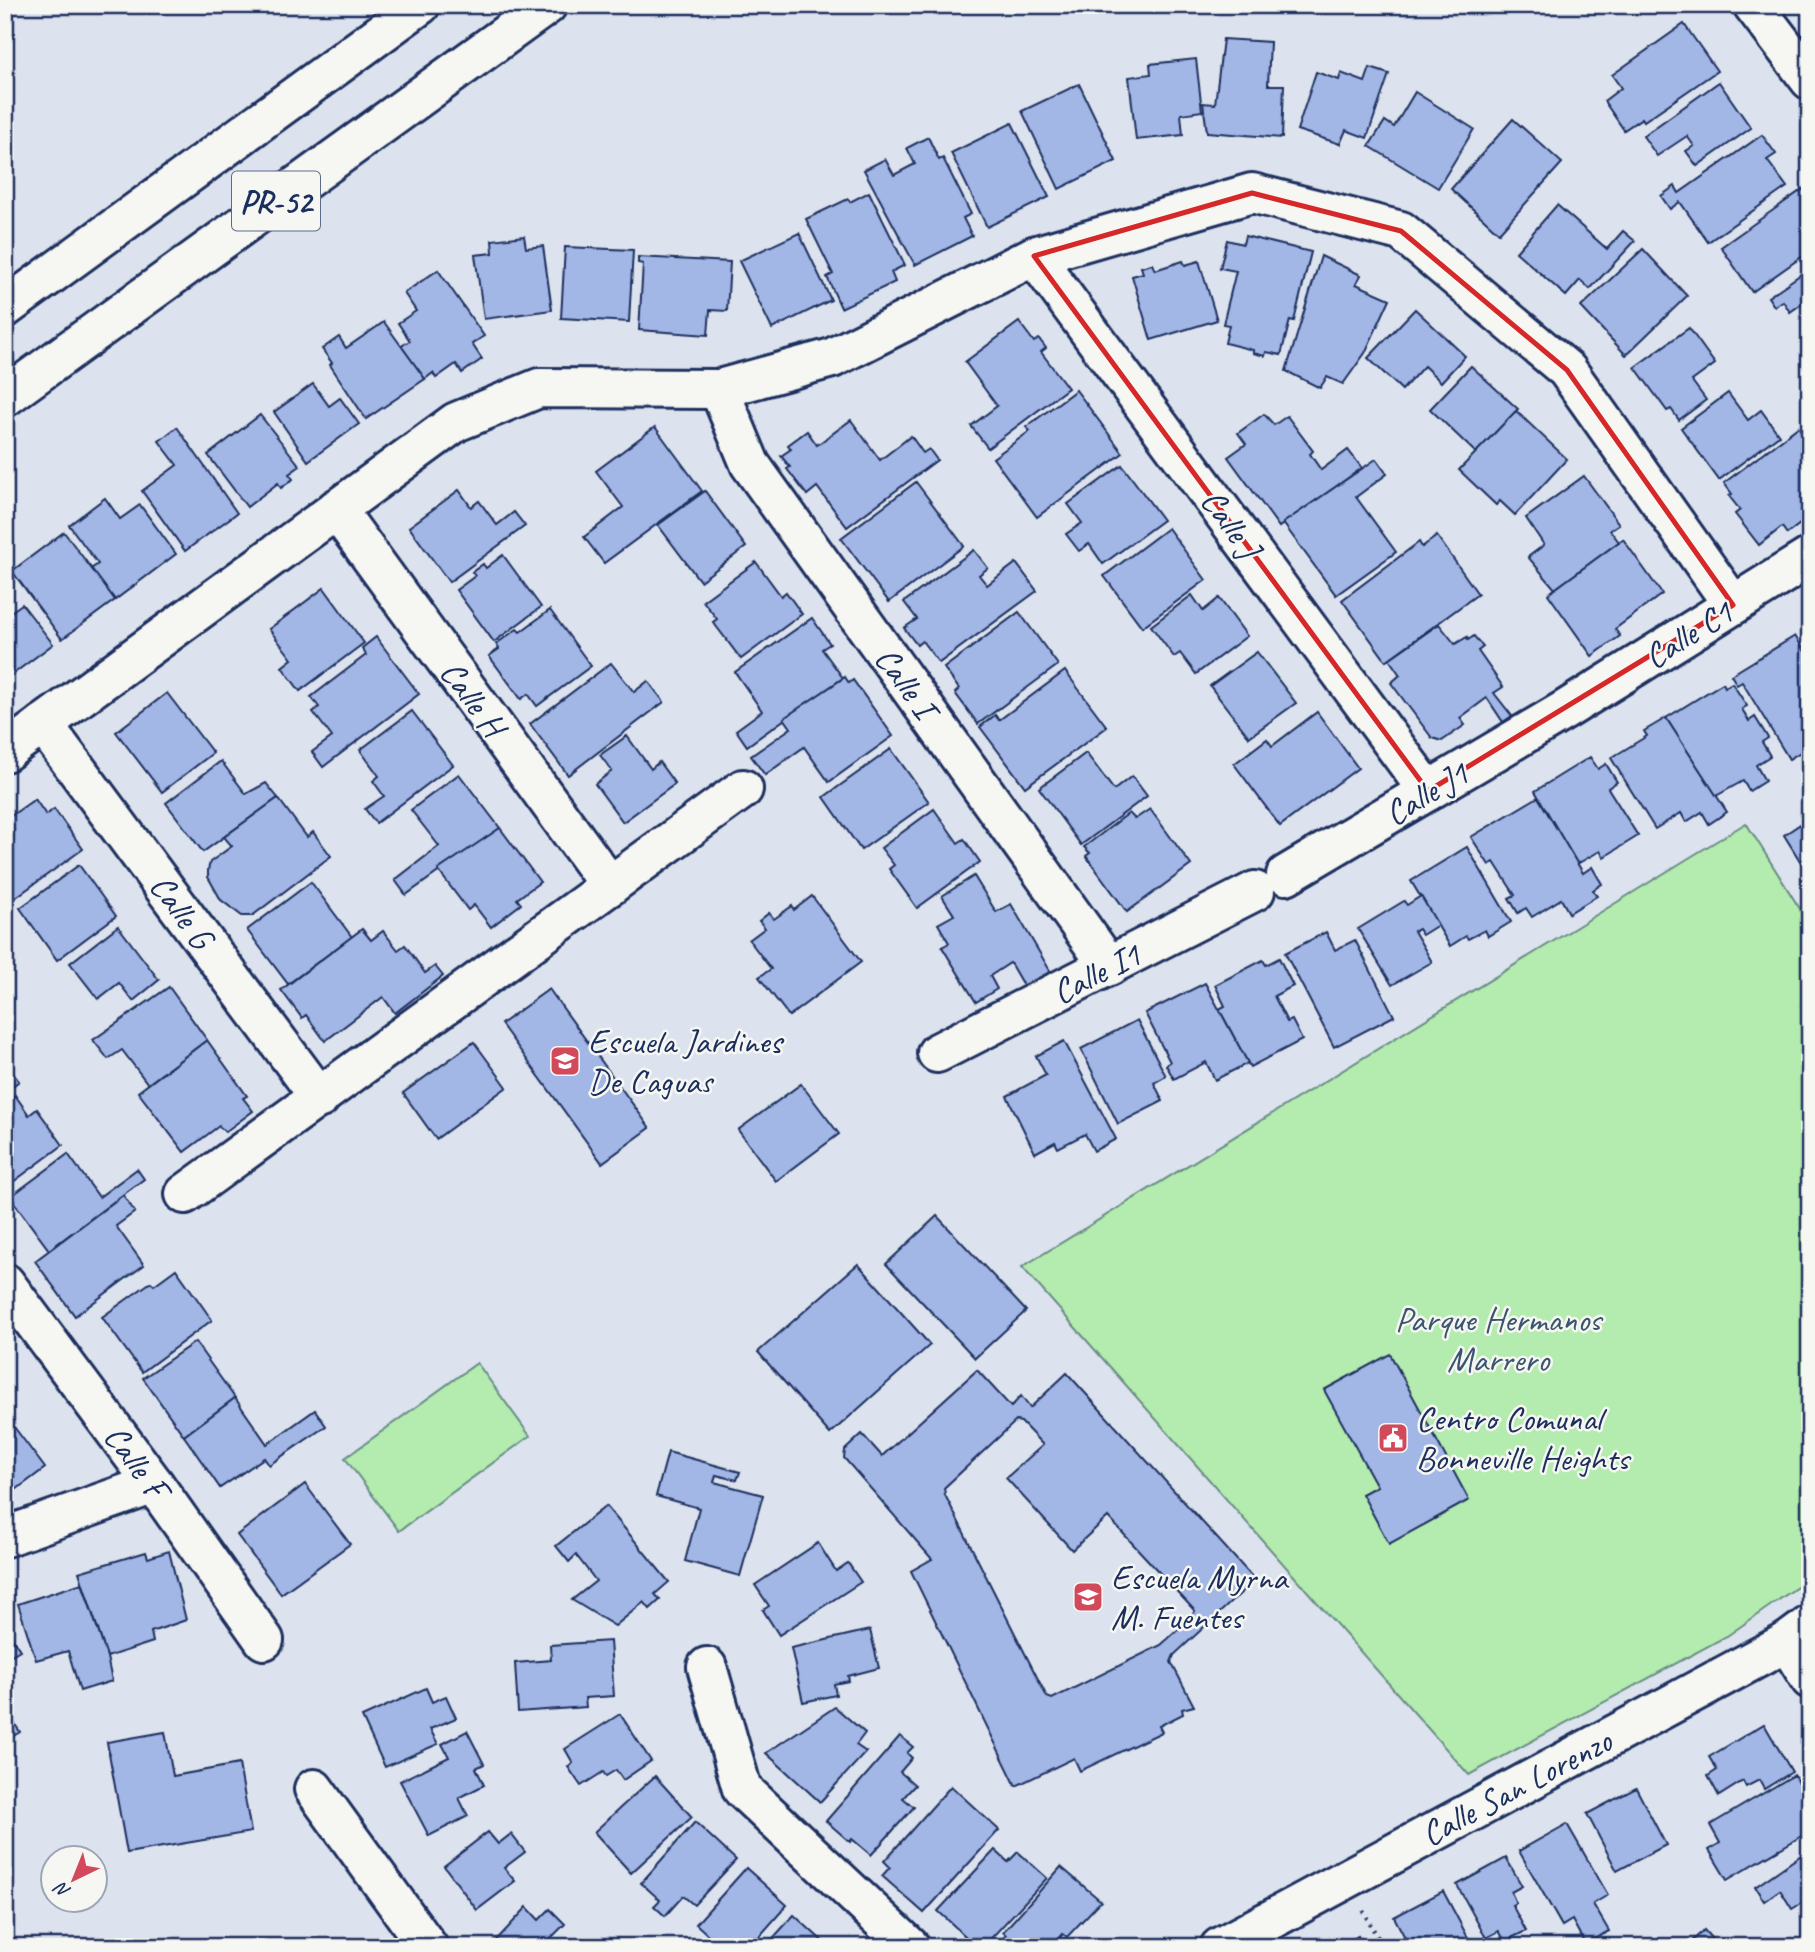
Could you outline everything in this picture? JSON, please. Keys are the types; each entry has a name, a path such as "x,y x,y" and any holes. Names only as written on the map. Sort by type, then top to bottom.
{"main road":[{"name":"PR-52","path":"5,308 420,5"},
{"name":"PR-52","path":"5,397 547,5"},
{"path":"1753,5 1810,80"},
{"path":"5,752 456,422 539,388 719,389 832,358 1034,256 1252,193 1401,231 1567,370 1733,605"},
{"name":"Calle J","path":"1034,256 1429,791"},
{"name":"Calle I","path":"719,389 750,464 1110,966"},
{"name":"Calle H","path":"336,509 610,886"},
{"name":"Calle C1","path":"1565,710 1810,557"},
{"name":"Calle J1","path":"1270,883 1565,710"},
{"name":"Calle G","path":"43,724 320,1098"},
{"path":"186,1194 743,789"},
{"name":"Calle I1","path":"937,1053 1270,883"},
{"name":"Calle F","path":"5,1283 154,1484 264,1640"},
{"path":"5,1537 154,1484"},
{"path":"1798,1633 1810,1679"},
{"name":"Calle San Lorenzo","path":"1220,1947 1798,1633"},
{"path":"707,1667 742,1789 910,1947"},
{"path":"314,1789 428,1947"}],"highlighted area":[{"path":"1252,193 1401,231 1567,370 1733,605 1428,791 1034,256"}],"green space":[{"name":"Parque Hermanos Marrero","path":"1746,823 1810,925 1810,1578 1727,1636 1469,1775 1022,1267"},
{"path":"477,1363 530,1436 399,1531 345,1458"}],"building":[{"path":"1684,24 1717,71 1644,121 1642,118 1624,130 1604,101 1621,88 1612,75"},
{"path":"1223,39 1270,42 1268,85 1284,85 1282,138 1207,132 1203,103 1215,104"},
{"path":"1196,59 1202,111 1181,114 1183,135 1136,140 1129,77 1151,74 1150,64"},
{"path":"1370,68 1389,74 1367,138 1346,130 1340,144 1297,130 1316,72 1339,80 1341,73 1365,82"},
{"path":"1719,82 1751,128 1697,166 1686,151 1694,146 1687,136 1657,156 1643,136"},
{"path":"1079,84 1116,161 1059,189 1022,111"},
{"path":"1415,92 1474,129 1438,188 1369,146 1385,121 1394,127"},
{"path":"1513,119 1562,163 1499,233 1451,189"},
{"path":"1012,123 1049,197 987,227 951,153"},
{"path":"1762,135 1776,154 1767,160 1787,187 1708,242 1680,202 1670,209 1661,196 1675,186 1679,193"},
{"path":"928,137 939,160 943,158 971,214 963,218 972,236 915,265 864,170 885,159 894,175 915,164 907,148"},
{"path":"1803,189 1810,199 1810,251 1752,292 1721,247"},
{"path":"869,192 905,265 891,272 895,282 841,308 827,277 833,274 806,219"},
{"path":"1557,205 1607,249 1623,231 1635,241 1590,289 1580,280 1566,296 1516,252"},
{"path":"799,233 831,300 772,329 739,261"},
{"path":"524,236 526,248 543,246 552,310 484,319 475,255 493,253 492,240"},
{"path":"1245,236 1311,252 1294,321 1290,320 1281,355 1266,352 1265,356 1225,343 1229,325 1223,324 1236,271 1220,268 1227,240 1243,244"},
{"path":"565,247 633,250 629,322 561,318"},
{"path":"1643,249 1687,296 1626,355 1581,307"},
{"path":"1321,256 1361,275 1356,284 1390,299 1365,353 1343,384 1327,377 1320,388 1286,371"},
{"path":"638,257 730,262 727,311 710,310 708,335 639,330 643,264 638,263"},
{"path":"1183,261 1185,265 1199,261 1217,320 1151,340 1132,276 1143,273 1141,267 1152,264 1155,270"},
{"path":"1810,268 1810,307 1806,301 1790,312 1783,301 1774,306 1768,297"},
{"path":"438,270 484,336 472,344 482,359 462,373 456,364 436,378 433,373 425,379 401,346 410,341 398,323 416,311 404,293"},
{"path":"1415,309 1465,356 1441,382 1424,366 1402,390 1368,358"},
{"path":"384,322 425,379 366,419 322,349 339,337 346,348"},
{"path":"1019,322 1034,342 1039,339 1046,348 1041,352 1068,388 988,448 971,426 997,406 965,362"},
{"path":"1689,328 1715,364 1692,381 1706,400 1679,420 1671,409 1667,411 1635,367"},
{"path":"1471,366 1518,409 1476,453 1430,409"},
{"path":"313,384 329,406 340,398 359,424 308,461 274,412"},
{"path":"1076,390 1123,453 1037,517 993,458 1030,431 1026,427"},
{"path":"1728,393 1748,420 1761,410 1779,435 1719,480 1681,428"},
{"path":"1516,411 1567,459 1515,515 1500,501 1496,505 1459,470"},
{"path":"1264,414 1274,425 1287,416 1313,451 1310,454 1321,470 1348,450 1362,468 1279,527 1228,457 1246,444 1238,433"},
{"path":"260,415 300,466 289,474 293,479 281,488 278,483 247,507 208,455"},
{"path":"851,420 880,460 911,436 923,453 929,449 937,460 847,527 817,487 807,495 787,469 790,467 781,456 791,449 788,445 807,431 817,445"},
{"path":"177,427 237,513 185,551 142,491 177,465 159,441"},
{"path":"655,427 702,491 604,563 584,537 623,507 596,471"},
{"path":"1798,427 1810,442 1810,516 1787,534 1782,527 1759,545 1735,514 1740,510 1729,496 1732,494 1724,483"},
{"path":"1376,459 1387,474 1356,497 1396,552 1336,595 1283,523"},
{"path":"1122,465 1163,520 1103,564 1089,544 1079,551 1066,534 1082,523 1068,504"},
{"path":"1584,476 1619,524 1610,530 1619,542 1555,589 1528,557 1544,545 1526,518"},
{"path":"916,482 964,546 889,602 841,538"},
{"path":"459,490 471,507 479,501 497,525 514,512 525,526 449,582 409,527"},
{"path":"705,491 746,547 700,581 658,525"},
{"path":"105,498 120,519 140,505 176,554 115,600 91,569 98,564 69,525"},
{"path":"1168,528 1206,580 1142,627 1104,576"},
{"path":"64,532 115,600 62,639 12,571"},
{"path":"1437,536 1478,594 1386,661 1342,600 1419,542 1422,547"},
{"path":"1623,539 1662,594 1615,629 1620,636 1592,656 1548,594"},
{"path":"974,550 988,568 979,575 987,585 1016,563 1037,591 939,663 922,641 917,645 904,628 917,619 904,602"},
{"path":"503,555 541,607 494,642 456,590 475,576 472,572 483,564 486,568"},
{"path":"756,562 781,596 786,592 802,614 741,659 713,622 717,619 703,601"},
{"path":"324,588 364,643 300,691 282,667 292,659 269,629"},
{"path":"1192,595 1203,611 1219,598 1247,636 1196,674 1180,653 1174,657 1151,626"},
{"path":"22,604 53,644 5,680 5,616"},
{"path":"550,610 591,666 537,706 528,694 521,699 489,656 499,649 496,644 517,629 520,632"},
{"path":"1019,612 1058,665 978,724 955,693 959,689 944,668"},
{"path":"812,618 830,644 822,649 843,678 747,746 736,730 762,711 735,672"},
{"path":"1439,624 1455,644 1474,636 1483,647 1478,651 1503,687 1494,693 1512,716 1503,722 1487,698 1460,718 1465,725 1442,741 1432,738 1391,683 1400,675 1389,659"},
{"path":"1795,636 1810,659 1810,746 1789,759 1742,682 1737,685 1731,675"},
{"path":"376,637 419,694 323,767 312,752 332,737 313,712 319,707 311,697 366,655 362,648"},
{"path":"1257,652 1296,703 1249,737 1210,686"},
{"path":"611,663 634,692 648,681 664,702 568,775 530,724"},
{"path":"1065,671 1107,727 1025,787 980,727 995,715 999,720"},
{"path":"845,677 849,683 853,680 893,736 829,782 804,747 765,775 751,756 791,728 784,718"},
{"path":"1723,683 1725,687 1732,683 1747,706 1742,709 1749,721 1755,717 1768,738 1762,742 1770,756 1756,765 1765,781 1749,791 1743,781 1716,796 1666,718"},
{"path":"167,693 213,753 162,792 116,732"},
{"path":"412,711 453,765 376,823 365,809 384,796 373,781 379,776 360,750"},
{"path":"1317,712 1358,768 1280,826 1234,764 1267,739 1272,746"},
{"path":"1666,718 1727,812 1709,824 1702,812 1686,822 1681,813 1655,829 1611,758 1647,736 1644,731"},
{"path":"627,736 651,769 659,762 675,784 623,822 595,784 612,771 600,755"},
{"path":"891,749 929,802 861,850 824,797"},
{"path":"1086,753 1114,790 1132,776 1147,796 1081,845 1039,788"},
{"path":"1590,757 1598,769 1606,764 1617,782 1608,788 1638,836 1604,857 1600,851 1577,864 1535,791"},
{"path":"221,761 246,794 266,783 278,798 203,852 166,803"},
{"path":"459,774 500,828 406,895 395,880 439,846 411,810"},
{"path":"1538,797 1583,873 1592,867 1602,884 1593,890 1597,896 1569,913 1561,899 1532,917 1526,908 1518,913 1509,898 1515,895 1494,862 1489,865 1471,837"},
{"path":"278,798 307,837 313,832 331,856 252,916 242,916 221,900 208,877 210,862 232,846 224,837"},
{"path":"35,799 46,815 54,809 83,849 5,905 5,820"},
{"path":"934,809 958,843 964,839 980,862 917,908 889,869 894,865 881,848"},
{"path":"1150,809 1191,865 1127,912 1086,856 1090,853 1084,847 1129,813 1135,819"},
{"path":"1810,822 1810,877 1784,835 1802,823 1804,826"},
{"path":"500,828 540,882 517,899 521,904 491,927 474,905 468,910 438,870"},
{"path":"1467,847 1511,922 1488,936 1485,930 1468,939 1466,936 1450,946 1411,881"},
{"path":"79,865 116,916 57,960 20,908"},
{"path":"974,876 996,912 1011,904 1052,974 1024,987 1010,963 990,976 997,989 976,1002 942,947 949,943 938,924 954,915 942,896"},
{"path":"311,882 352,937 288,984 247,930"},
{"path":"812,896 861,962 789,1016 759,977 771,969 749,940 765,928 759,921 769,913 774,919 792,906 794,910"},
{"path":"1421,896 1438,925 1422,935 1418,929 1414,931 1432,962 1392,985 1358,929 1404,901 1407,905"},
{"path":"118,926 159,980 133,1001 119,983 98,999 70,963"},
{"path":"362,929 371,940 383,931 398,950 405,945 425,973 435,966 443,976 395,1013 383,997 325,1041 306,1015 302,1018 281,990"},
{"path":"1326,932 1335,950 1355,940 1394,1016 1334,1047 1285,953"},
{"path":"1279,958 1293,986 1274,996 1287,1022 1292,1020 1302,1040 1250,1067 1219,1009 1225,1006 1215,985 1263,960 1266,965"},
{"path":"1205,983 1248,1063 1215,1080 1206,1062 1174,1079 1166,1065 1170,1062 1145,1013"},
{"path":"169,987 207,1040 148,1084 122,1050 108,1059 93,1040"},
{"path":"549,989 650,1128 602,1163 501,1024"},
{"path":"1137,1020 1166,1076 1154,1083 1163,1101 1118,1124 1081,1049"},
{"path":"207,1040 247,1096 243,1098 253,1111 225,1132 219,1126 184,1152 138,1092"},
{"path":"1064,1041 1116,1139 1094,1151 1085,1134 1058,1148 1055,1142 1035,1153 1007,1096 1046,1075 1036,1056"},
{"path":"474,1042 507,1087 436,1139 403,1093"},
{"path":"5,1063 19,1081 5,1092"},
{"path":"801,1084 839,1134 776,1181 738,1130"},
{"path":"15,1095 29,1115 37,1109 63,1145 5,1188 5,1103"},
{"path":"68,1154 99,1197 137,1169 144,1179 49,1250 10,1197"},
{"path":"123,1195 135,1212 116,1226 144,1265 75,1316 35,1261"},
{"path":"937,1216 1026,1311 975,1358 886,1264"},
{"path":"858,1264 930,1345 830,1434 758,1352"},
{"path":"176,1269 212,1320 142,1372 102,1317 151,1282 154,1285"},
{"path":"195,1342 235,1398 184,1436 143,1378"},
{"name":"Centro Comunal Bonneville Heights","path":"1390,1354 1469,1500 1389,1544 1362,1494 1377,1486 1324,1390"},
{"path":"977,1370 1011,1407 1021,1396 1030,1408 1067,1373 1255,1580 1174,1655 1171,1662 1194,1706 1182,1709 1183,1714 1159,1726 1162,1732 1080,1771 1074,1758 1016,1786 911,1571 932,1559 844,1458 845,1450 862,1434 882,1456","holes":["1016,1421 1021,1422 1043,1445 1006,1478 1072,1550 1108,1517 1195,1611 1191,1618 1161,1645 1052,1699 1047,1697 945,1495 944,1488"]},
{"path":"235,1398 267,1444 315,1410 326,1426 269,1465 264,1458 220,1488 184,1436"},
{"path":"5,1415 45,1468 5,1498"},
{"path":"668,1452 740,1472 737,1480 716,1475 714,1482 763,1495 740,1576 685,1561 699,1508 656,1496"},
{"path":"305,1484 350,1544 281,1594 237,1535"},
{"path":"606,1506 669,1582 655,1594 660,1600 650,1609 644,1602 615,1626 572,1600 596,1581 576,1555 569,1562 556,1546"},
{"path":"818,1543 836,1571 848,1563 861,1582 779,1635 763,1610 769,1606 755,1585"},
{"path":"169,1551 186,1620 151,1632 153,1642 107,1657 79,1572 146,1552 148,1558"},
{"path":"82,1583 107,1657 112,1681 80,1691 68,1651 36,1660 18,1604"},
{"path":"5,1627 20,1650 5,1659"},
{"path":"870,1630 879,1668 848,1676 849,1681 834,1684 836,1695 803,1702 791,1648"},
{"path":"610,1641 614,1696 585,1698 586,1707 518,1712 515,1663 551,1660 550,1645"},
{"path":"426,1688 432,1702 446,1696 456,1718 430,1729 438,1744 385,1767 362,1717"},
{"path":"835,1707 865,1733 856,1745 866,1752 820,1802 766,1753"},
{"path":"5,1709 20,1732 5,1741"},
{"path":"620,1714 651,1761 623,1780 616,1770 606,1776 603,1772 581,1786 568,1767 573,1763 565,1749"},
{"path":"1764,1724 1792,1772 1764,1789 1759,1780 1746,1787 1743,1781 1719,1796 1708,1776 1717,1770 1709,1757"},
{"path":"467,1731 484,1764 476,1768 484,1785 459,1798 468,1816 429,1836 400,1781 449,1757 442,1744"},
{"path":"165,1732 173,1776 239,1764 251,1832 127,1853 107,1742"},
{"path":"900,1736 913,1747 907,1753 912,1758 900,1772 915,1785 903,1798 914,1807 871,1855 852,1839 850,1842 826,1821"},
{"path":"1794,1775 1810,1800 1810,1831 1727,1880 1709,1850 1720,1843 1710,1825"},
{"path":"655,1776 692,1817 631,1873 594,1832"},
{"path":"951,1786 999,1830 924,1913 882,1876 890,1867 884,1861"},
{"path":"1636,1788 1666,1845 1617,1871 1587,1814"},
{"path":"695,1822 736,1860 694,1905 683,1896 665,1916 654,1906 660,1900 641,1883"},
{"path":"1567,1824 1608,1895 1593,1904 1609,1931 1585,1944 1572,1920 1562,1926 1519,1851"},
{"path":"488,1832 498,1844 511,1834 525,1852 504,1868 515,1881 477,1910 444,1866"},
{"path":"1810,1849 1810,1915 1802,1903 1792,1909 1780,1890 1764,1901 1755,1887"},
{"path":"995,1850 1008,1862 1018,1852 1047,1878 983,1947 977,1947 938,1911"},
{"path":"1506,1858 1522,1886 1511,1892 1516,1903 1512,1905 1526,1931 1505,1941 1499,1931 1486,1938 1457,1885"},
{"path":"1061,1867 1101,1901 1067,1937 1063,1934 1059,1939 1063,1947 995,1947 1006,1935 1003,1932"},
{"path":"746,1868 787,1905 750,1947 740,1947 734,1941 729,1947 721,1947 696,1924"},
{"path":"1443,1891 1473,1947 1410,1947 1394,1917"},
{"path":"527,1907 539,1920 550,1909 565,1924 545,1944 548,1947 490,1947"},
{"path":"794,1915 829,1947 765,1947"},
{"path":"1704,1930 1719,1947 1686,1947"},
{"path":"1358,1936 1364,1947 1339,1947"}],"place":[{"name":"Escuela Jardines De Caguas","path":"565,1061"},
{"name":"Centro Comunal Bonneville Heights","path":"1393,1438"},
{"name":"Escuela Myrna M. Fuentes","path":"1088,1597"}]}
